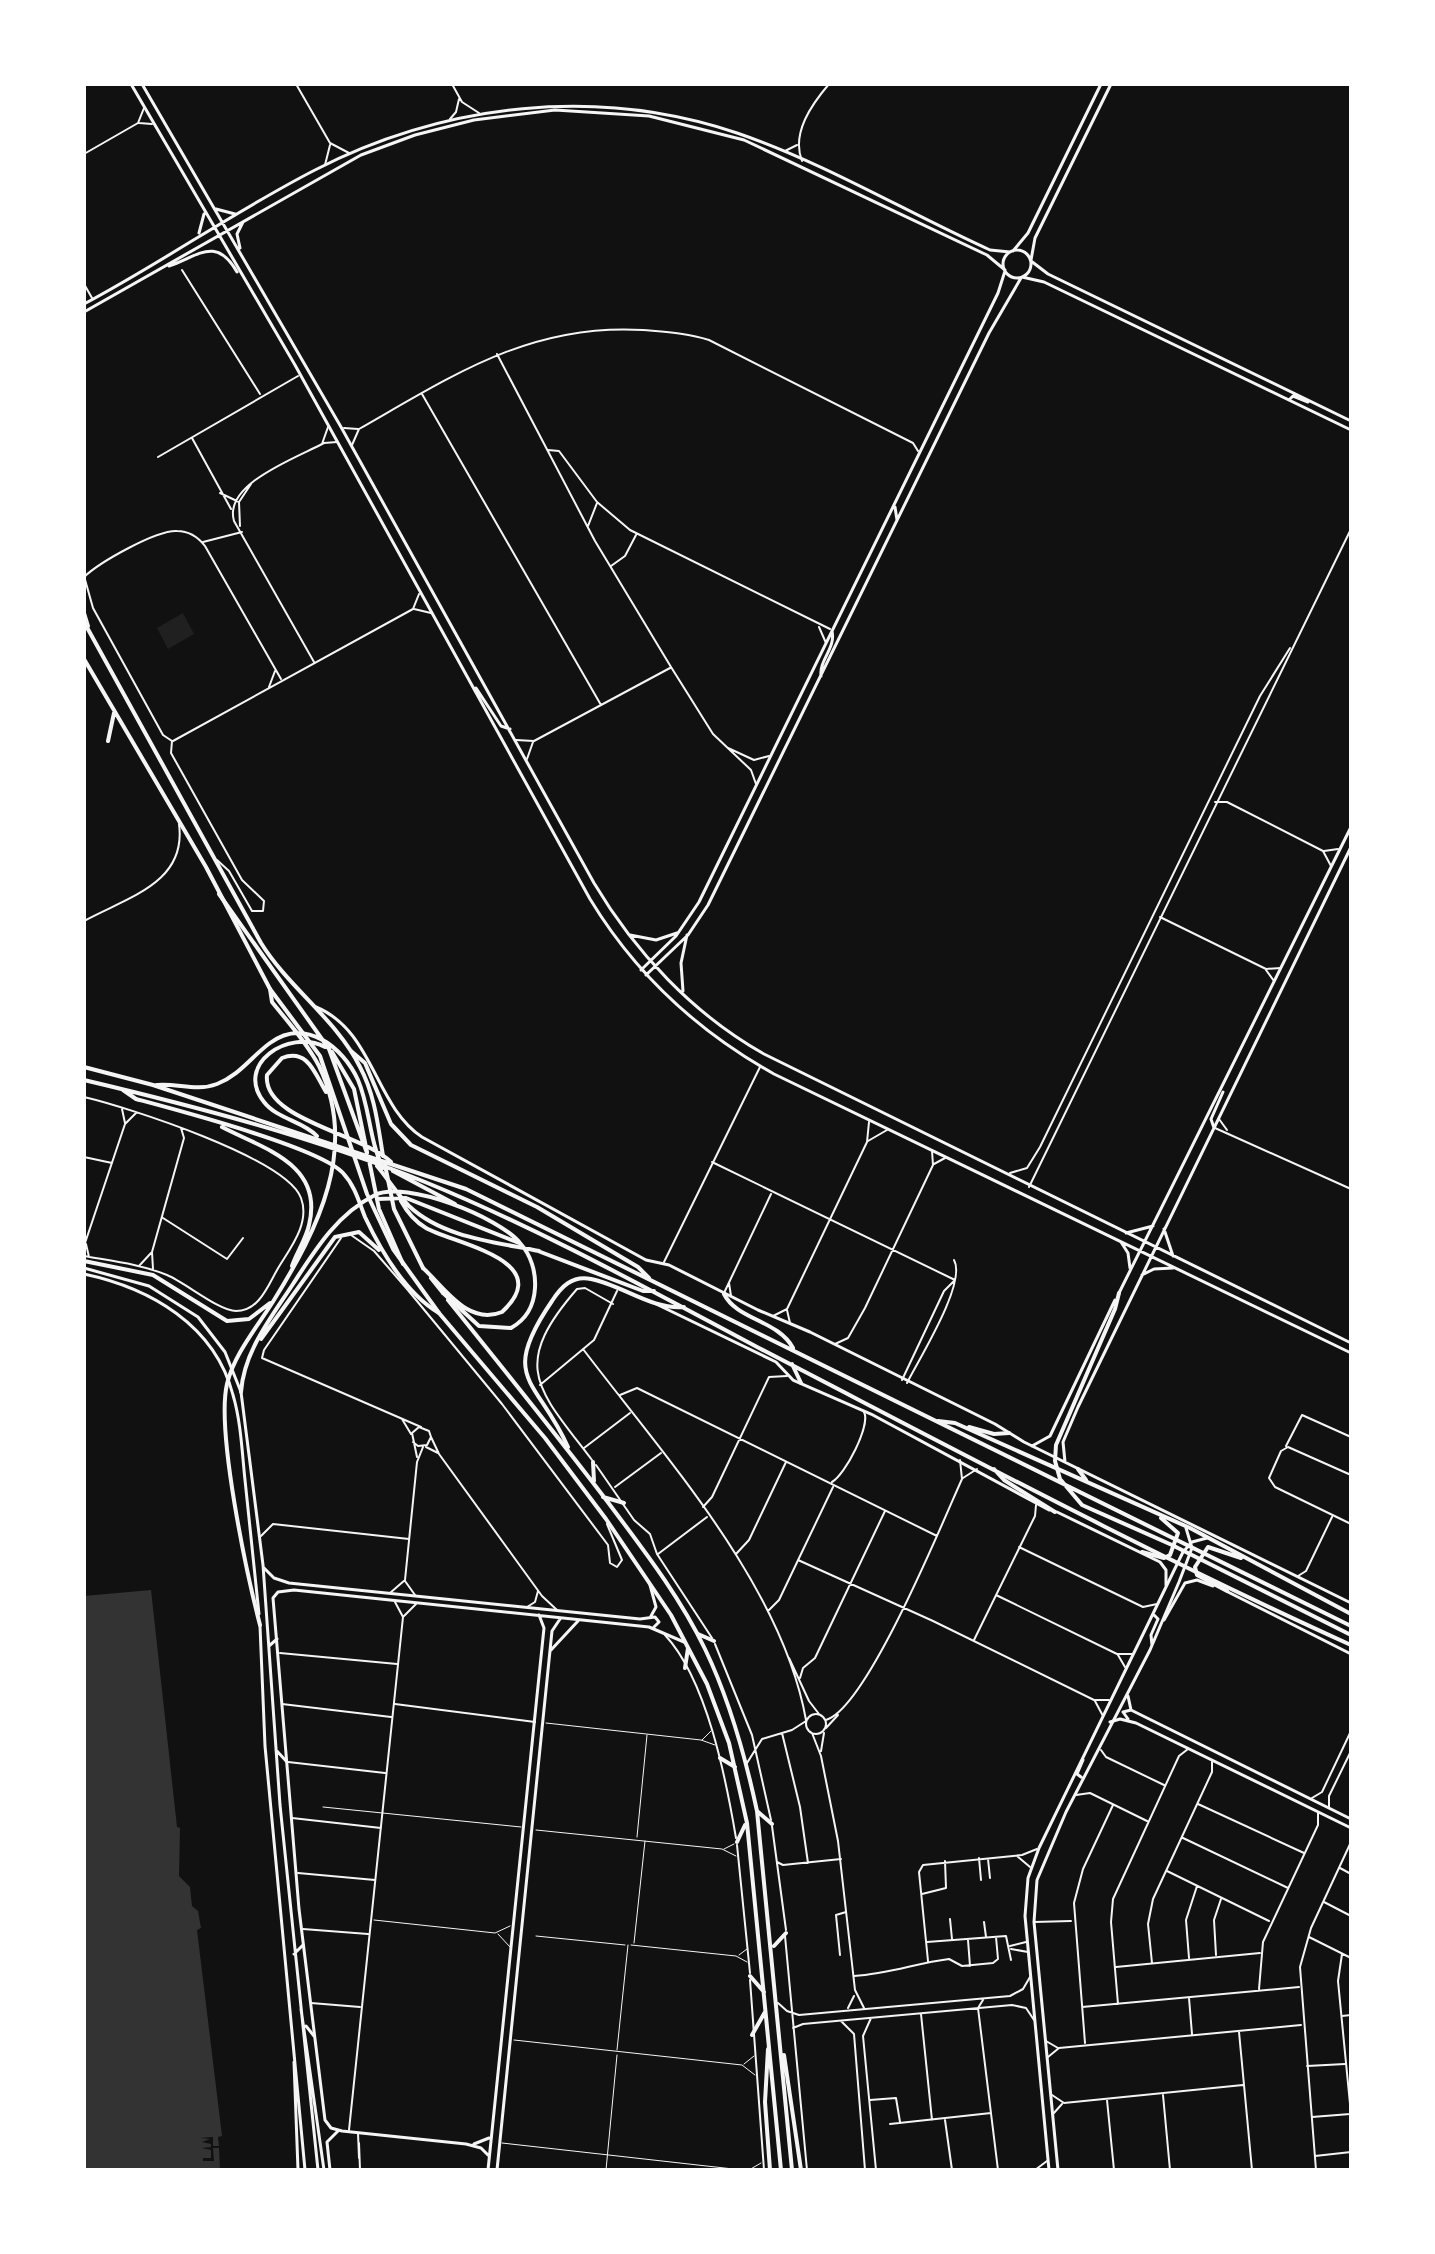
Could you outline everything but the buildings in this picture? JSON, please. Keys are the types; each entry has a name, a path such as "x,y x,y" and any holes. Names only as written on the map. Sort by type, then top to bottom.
{"main road":[{"path":"131,84 249,291"},
{"path":"142,84 341,427 594,883 627,934 651,961 684,995 727,1030 764,1054 1002,1174 1351,1343"},
{"path":"641,970 680,931 699,902 998,293 1005,270 1004,260 1028,233 1101,84"},
{"path":"646,975 688,935 708,905 1009,292 1029,271 1035,238 1111,84"},
{"path":"84,304 213,227 350,153 450,119 479,113 548,106 637,110 725,129 782,151 990,250 1024,252 1048,274 1351,421"},
{"path":"84,312 340,165 415,135 499,116 601,111 675,121 756,144 987,255 1013,277 1039,280 1351,430"},
{"path":"215,208 228,215 239,213"},
{"path":"196,238 202,227 203,210"},
{"path":"242,255 237,234 244,220"},
{"path":"165,266 197,253 215,252 231,262 301,376 590,899 641,970 700,1026 761,1066 1351,1353"},
{"path":"1256,383 1272,389 1274,382"},
{"path":"1291,401 1293,396 1312,401"},
{"path":"897,520 894,511 906,482"},
{"path":"84,613 90,632"},
{"path":"84,622 272,960 365,1063 391,1124 405,1141 546,1212 638,1267 651,1280"},
{"path":"821,676 821,668 833,640 832,631"},
{"path":"84,659 179,822 270,989 320,1056 378,1222 403,1264 439,1313 545,1438 606,1519 650,1582 688,1645 715,1704 736,1768 747,1823 781,2170"},
{"path":"473,685 501,726 510,729"},
{"path":"108,741 114,710"},
{"path":"1031,1446 1049,1438 1351,827"},
{"path":"1065,1462 1062,1445 1149,1256 1351,847"},
{"path":"219,894 272,974 322,1037 341,1074 362,1145 411,1216 424,1227 506,1261 514,1273 515,1292 502,1312 481,1316 463,1307 423,1268"},
{"path":"627,934 656,940 680,931"},
{"path":"684,995 681,969 688,935"},
{"path":"260,1625 227,1440 225,1392 237,1358 316,1227 332,1177 335,1140 330,1097 315,1058 272,1002 270,989"},
{"path":"308,1003 323,1009 351,1035 374,1067 396,1113 416,1133 646,1260 664,1264 835,1344 1031,1446 1351,1603"},
{"path":"153,1085 191,1088 216,1084 239,1071 273,1041 288,1034 307,1034 329,1041 346,1059 358,1081 376,1151 390,1169"},
{"path":"318,1138 312,1131 269,1108 259,1094 256,1082 261,1065 272,1050 286,1042 306,1040 324,1046 345,1069 359,1108 377,1203 403,1264"},
{"path":"351,1051 372,1098 390,1169 394,1209 409,1243 423,1268 568,1447"},
{"path":"330,1097 313,1067 301,1057 282,1058 267,1075 268,1091 279,1104 373,1148 399,1177 513,1235 528,1254 534,1273 533,1301 523,1319 501,1330 479,1326 443,1293"},
{"path":"84,1067 153,1085 318,1138 469,1200 656,1291 1073,1510 1351,1645"},
{"path":"84,1080 466,1189 1351,1626"},
{"path":"1214,1128 1211,1119 1223,1088"},
{"path":"122,1089 136,1099 315,1155 334,1165 354,1189 384,1255"},
{"path":"213,1123 270,1149 294,1165 306,1183 312,1208 309,1226 288,1277"},
{"path":"318,2170 275,1749 263,1565 241,1392 243,1367 326,1234 366,1201 384,1192 410,1192 460,1208"},
{"path":"399,1195 418,1213 442,1228 539,1251"},
{"path":"366,1201 406,1198 643,1291 656,1291"},
{"path":"1121,1232 1138,1232 1153,1226"},
{"path":"1164,1226 1166,1241 1176,1259"},
{"path":"254,1346 279,1319 326,1246 344,1232 356,1232 368,1237 426,1303 439,1313"},
{"path":"1118,1240 1128,1253 1130,1271"},
{"path":"87,1259 139,1268 167,1282 227,1321 249,1319 275,1298"},
{"path":"84,1268 149,1286 198,1317 225,1352 241,1392"},
{"path":"1139,1278 1154,1269 1176,1268"},
{"path":"84,1274 123,1285 164,1304 202,1335 221,1363 238,1417 260,1625 265,1746 305,2170"},
{"path":"686,1307 669,1307 589,1278 567,1283 535,1324 527,1342 524,1362 530,1388 603,1497 660,1572 698,1634 722,1687 747,1764 757,1811 792,2170"},
{"path":"1119,1293 1112,1317 1055,1453 1056,1470 1065,1489 1076,1501 1351,1635"},
{"path":"724,1294 731,1304 781,1333 794,1350"},
{"path":"651,1301 671,1314 776,1362 788,1376 960,1460 1035,1504 1142,1552 1164,1558 1170,1555 1178,1533 1159,1516"},
{"path":"792,1364 801,1383"},
{"path":"936,1422 994,1434 1009,1433"},
{"path":"962,1426 1183,1525 1351,1614"},
{"path":"1049,1438 1054,1445 1062,1445"},
{"path":"593,1462 594,1483"},
{"path":"993,1467 1004,1480 1055,1512"},
{"path":"1078,1469 1088,1482"},
{"path":"603,1497 624,1503"},
{"path":"1058,2170 1034,1922 1040,1870 1099,1744 1152,1645 1191,1555 1192,1542 1183,1525"},
{"path":"1049,2170 1024,1907 1030,1868 1183,1552 1192,1542 1209,1538"},
{"path":"1243,1558 1231,1557 1208,1547 1195,1567 1197,1575 1351,1654"},
{"path":"1142,1552 1165,1568 1165,1592"},
{"path":"263,1565 271,1576 284,1582 558,1611 657,1617 659,1622 649,1627"},
{"path":"1161,1623 1179,1590 1188,1582 1199,1581 1227,1591"},
{"path":"283,1591 277,1585 284,1582"},
{"path":"648,1618 656,1607 650,1582"},
{"path":"488,2155 481,2148 466,2144 342,2131 331,2128 325,2120 301,1929 272,1601 276,1594 283,1591 418,1602 649,1627 688,1645"},
{"path":"488,2170 544,1628 539,1615"},
{"path":"1152,1645 1151,1635 1158,1619 1154,1615"},
{"path":"497,2170 552,1631 562,1618"},
{"path":"551,1650 580,1620"},
{"path":"544,1628 549,1626 552,1631"},
{"path":"698,1634 714,1641"},
{"path":"1319,1636 1338,1639"},
{"path":"269,1646 277,1639"},
{"path":"685,1668 688,1645"},
{"path":"1128,1690 1131,1710"},
{"path":"1351,1819 1131,1710 1123,1712 1129,1720 1351,1828"},
{"path":"1110,1722 1129,1720"},
{"path":"275,1749 287,1762"},
{"path":"1083,1777 1077,1774 1084,1756"},
{"path":"720,1758 736,1768"},
{"path":"1066,1812 1073,1791 1068,1787"},
{"path":"757,1811 772,1824"},
{"path":"737,1842 747,1823"},
{"path":"772,1948 786,1933"},
{"path":"294,1954 303,1945"},
{"path":"750,1976 764,1992"},
{"path":"299,2006 306,2026 324,2170"},
{"path":"752,2035 766,2010"},
{"path":"306,2026 314,2036"},
{"path":"767,2170 765,2087 769,2043"},
{"path":"781,2045 791,2086 804,2170"},
{"path":"295,2054 298,2170"},
{"path":"330,2170 327,2142 332,2135 342,2131"},
{"path":"466,2144 490,2137"},
{"path":"801,2162 806,2153"}],"street":[{"path":"296,84 330,143 350,153"},
{"path":"452,84 459,98 479,113"},
{"path":"802,161 798,144 807,112 829,84"},
{"path":"450,119 456,112 459,98"},
{"path":"138,123 144,107"},
{"path":"84,154 138,123 156,126"},
{"path":"323,166 330,143"},
{"path":"782,151 798,144"},
{"path":"182,270 261,395"},
{"path":"84,284 93,299"},
{"path":"341,427 359,429 497,353 595,329 693,335 725,348 913,443 919,456"},
{"path":"497,353 588,528 671,667 713,734 751,770 756,785"},
{"path":"158,457 290,378 301,376"},
{"path":"422,393 601,705"},
{"path":"321,445 329,426"},
{"path":"352,447 359,429"},
{"path":"191,437 314,662"},
{"path":"913,443 927,440"},
{"path":"232,510 240,491 255,481 321,445 337,442"},
{"path":"547,450 559,451 597,502 636,534 832,631"},
{"path":"241,530 239,502 255,481"},
{"path":"219,492 233,502 239,502"},
{"path":"588,528 597,502"},
{"path":"1029,1187 1351,529"},
{"path":"202,542 241,530"},
{"path":"173,741 163,735 93,608 84,576 164,533 186,532 202,542 282,681"},
{"path":"611,566 625,556 636,534"},
{"path":"413,609 419,589"},
{"path":"214,858 226,868 252,911 263,911 264,901 242,880 176,761 170,748 173,741 413,609 433,614"},
{"path":"818,626 826,644"},
{"path":"1002,1174 1024,1170 1040,1147 1260,696 1294,644"},
{"path":"516,740 534,741 671,667"},
{"path":"268,689 275,670"},
{"path":"527,759 534,741"},
{"path":"727,748 754,760 772,754"},
{"path":"1221,790 1227,802"},
{"path":"1215,802 1227,802 1323,851 1332,867"},
{"path":"84,921 171,869 180,849 179,822"},
{"path":"1323,851 1341,847"},
{"path":"1160,917 1266,969 1282,968"},
{"path":"1266,969 1275,983"},
{"path":"664,1264 667,1252 761,1066"},
{"path":"84,1097 195,1133 253,1161 295,1187 304,1207 301,1227 260,1300 247,1309 224,1308 187,1284 154,1270 139,1268"},
{"path":"121,1107 125,1124"},
{"path":"87,1259 85,1244 125,1124 137,1112"},
{"path":"1219,1117 1227,1131"},
{"path":"790,1323 787,1309 867,1142 868,1119"},
{"path":"154,1270 152,1252 184,1138 181,1128"},
{"path":"1214,1128 1227,1131 1261,1150 1351,1189"},
{"path":"867,1142 889,1129"},
{"path":"184,1138 195,1133"},
{"path":"1040,1147 1047,1150"},
{"path":"931,1150 933,1165"},
{"path":"84,1157 113,1163"},
{"path":"849,1352 848,1338 891,1249 933,1165 946,1157"},
{"path":"712,1162 955,1280"},
{"path":"724,1294 773,1192"},
{"path":"162,1217 227,1259 243,1238"},
{"path":"558,1611 538,1590 439,1454 428,1429 262,1358 264,1350 338,1240 349,1235 359,1239 407,1289 502,1404 608,1545 610,1563 617,1567 622,1560 606,1519"},
{"path":"139,1268 152,1252"},
{"path":"907,1383 951,1295 958,1271 954,1260"},
{"path":"902,1380 944,1291 955,1280"},
{"path":"728,1282 732,1298"},
{"path":"539,1385 597,1336 617,1294 615,1286"},
{"path":"613,1304 585,1288 574,1291 542,1338 535,1367 539,1385 583,1449 614,1487 634,1520 650,1534 657,1554 714,1641 752,1735 772,1824 786,1933 806,2153 804,2170"},
{"path":"297,1290 303,1294"},
{"path":"772,1316 787,1309"},
{"path":"835,1344 848,1338"},
{"path":"583,1349 735,1555 788,1658 810,1732 821,1756 841,1859 855,1990 864,2008"},
{"path":"906,1371 912,1374"},
{"path":"702,1507 712,1497 770,1375 788,1376"},
{"path":"619,1396 637,1388 937,1536"},
{"path":"828,1483 842,1474 866,1424 863,1411"},
{"path":"583,1449 631,1413"},
{"path":"1351,1437 1302,1415 1271,1472 1271,1483 1351,1524"},
{"path":"402,1418 412,1435 417,1462 405,1580 416,1596"},
{"path":"412,1435 421,1427"},
{"path":"417,1462 431,1437"},
{"path":"413,1442 439,1454"},
{"path":"1285,1447 1293,1447 1351,1475"},
{"path":"614,1487 661,1453"},
{"path":"792,1730 810,1732 825,1729 869,1675 962,1479 960,1460"},
{"path":"735,1555 749,1540 786,1462"},
{"path":"962,1479 977,1469"},
{"path":"767,1612 777,1604 834,1485"},
{"path":"973,1641 1035,1516 1035,1504"},
{"path":"1035,1516 1046,1509"},
{"path":"800,1678 815,1658 886,1510"},
{"path":"657,1554 708,1516"},
{"path":"1308,1582 1306,1571 1333,1516"},
{"path":"260,1538 273,1524 409,1539"},
{"path":"1019,1547 1145,1608 1161,1601"},
{"path":"798,1560 1094,1700 1112,1700"},
{"path":"1296,1576 1306,1571"},
{"path":"388,1593 405,1580"},
{"path":"526,1607 537,1599 538,1590"},
{"path":"996,1595 1117,1654 1134,1654"},
{"path":"349,2132 403,1617 394,1600"},
{"path":"403,1617 418,1602"},
{"path":"663,1633 685,1668 716,1745 737,1842 750,1976 755,2075 763,2161 767,2170"},
{"path":"278,1653 398,1664"},
{"path":"1117,1654 1126,1670"},
{"path":"788,1658 795,1665 809,1701 826,1720"},
{"path":"795,1665 806,1666"},
{"path":"1094,1700 1103,1716"},
{"path":"282,1704 392,1717"},
{"path":"394,1704 535,1722"},
{"path":"826,1720 840,1711"},
{"path":"747,1764 755,1746 762,1739 792,1730 819,1714"},
{"path":"821,1756 826,1720"},
{"path":"1309,1798 1317,1796 1324,1788 1351,1731"},
{"path":"782,1733 798,1798 808,1863"},
{"path":"752,1735 762,1739"},
{"path":"1177,1742 1179,1756"},
{"path":"1099,1744 1104,1755 1165,1785"},
{"path":"1118,2004 1111,1922 1113,1899 1179,1756 1189,1748"},
{"path":"1330,1809 1331,1791 1351,1751"},
{"path":"1152,1963 1149,1915 1212,1772 1211,1759"},
{"path":"287,1762 386,1773"},
{"path":"1212,1772 1223,1766"},
{"path":"1324,1788 1331,1791"},
{"path":"1073,1797 1086,1792 1148,1822"},
{"path":"1198,1804 1305,1853"},
{"path":"1085,2045 1073,1921 1080,1878 1113,1805"},
{"path":"1109,1815 1119,1808"},
{"path":"1259,1991 1260,1953 1271,1922 1318,1825 1318,1811"},
{"path":"1318,1825 1329,1817"},
{"path":"290,1818 381,1828"},
{"path":"1182,1837 1288,1888"},
{"path":"1316,2170 1299,1987 1308,1936 1351,1842"},
{"path":"928,1961 920,1868 926,1863 1016,1855 1039,1848"},
{"path":"1016,1855 1030,1868"},
{"path":"988,1857 990,1878"},
{"path":"979,1858 981,1880"},
{"path":"776,1861 783,1865 841,1859"},
{"path":"921,1894 946,1888 945,1861"},
{"path":"1339,1868 1351,1874"},
{"path":"1166,1871 1271,1922"},
{"path":"296,1873 375,1880"},
{"path":"1189,1959 1186,1920 1197,1886"},
{"path":"1216,1957 1214,1920 1222,1898"},
{"path":"1323,1901 1351,1916"},
{"path":"840,1955 836,1915 847,1912"},
{"path":"950,1919 952,1940"},
{"path":"1034,1922 1073,1921"},
{"path":"984,1922 986,1938"},
{"path":"301,1929 370,1934"},
{"path":"1308,1936 1351,1958"},
{"path":"853,1976 893,1973 928,1961 952,1959 959,1966 997,1961 996,1937"},
{"path":"926,1942 1007,1937 1011,1960"},
{"path":"968,1939 970,1966"},
{"path":"1010,1948 1020,1947 1027,1941"},
{"path":"1020,1947 1028,1952"},
{"path":"1115,1967 1260,1953"},
{"path":"1311,2117 1351,2114 1338,1974 1342,1954"},
{"path":"777,2002 791,2013 980,1998 1015,1994 1023,1989 1030,1976"},
{"path":"1081,2007 1299,1987"},
{"path":"846,2009 855,1990"},
{"path":"978,2008 984,2003 980,1998"},
{"path":"1189,1998 1192,2035"},
{"path":"310,2003 362,2007"},
{"path":"793,2029 800,2024 1017,2004 1030,2011 1034,2020"},
{"path":"978,2008 998,2170"},
{"path":"823,2012 820,2017 824,2022"},
{"path":"921,2013 932,2120"},
{"path":"1342,2016 1351,2015"},
{"path":"872,2017 864,2027 863,2042 876,2170"},
{"path":"840,2020 850,2026 854,2043 865,2170"},
{"path":"1047,2058 1059,2048 1302,2024"},
{"path":"1239,2030 1252,2170"},
{"path":"1045,2040 1059,2048"},
{"path":"854,2043 863,2042"},
{"path":"1306,2066 1346,2063"},
{"path":"1052,2115 1064,2103 1243,2085"},
{"path":"1050,2093 1064,2103"},
{"path":"1163,2093 1170,2170"},
{"path":"869,2100 896,2098 900,2123"},
{"path":"1107,2099 1114,2170"},
{"path":"890,2124 991,2113"},
{"path":"945,2118 952,2170"},
{"path":"358,2133 360,2170"},
{"path":"1314,2156 1351,2152"},
{"path":"1037,2170 1048,2160"}],"lane":[{"path":"544,1723 701,1740 716,1745"},
{"path":"701,1740 711,1731"},
{"path":"637,1840 647,1735"},
{"path":"323,1807 524,1827"},
{"path":"533,1830 722,1849 739,1860"},
{"path":"633,1946 645,1841"},
{"path":"722,1849 737,1842"},
{"path":"371,1920 495,1933 513,1923"},
{"path":"495,1933 511,1947"},
{"path":"536,1936 736,1956 748,1963"},
{"path":"606,2170 628,1945"},
{"path":"736,1956 747,1949"},
{"path":"512,2040 742,2065 755,2075"},
{"path":"742,2065 754,2056"},
{"path":"500,2142 742,2170"},
{"path":"749,2170 763,2161"}],"shaded area":[{"path":"183,613 194,634 168,649 157,628"},
{"path":"151,1590 177,1827 180,1828 179,1876 190,1887 192,1906 198,1911 201,1928 197,1930 222,2136 218,2137 219,2146 213,2146 213,2137 200,2138 210,2139 202,2142 211,2144 211,2147 202,2148 211,2150 211,2158 203,2158 203,2161 214,2161 213,2148 219,2148 220,2170 84,2170 84,1596"}]}
